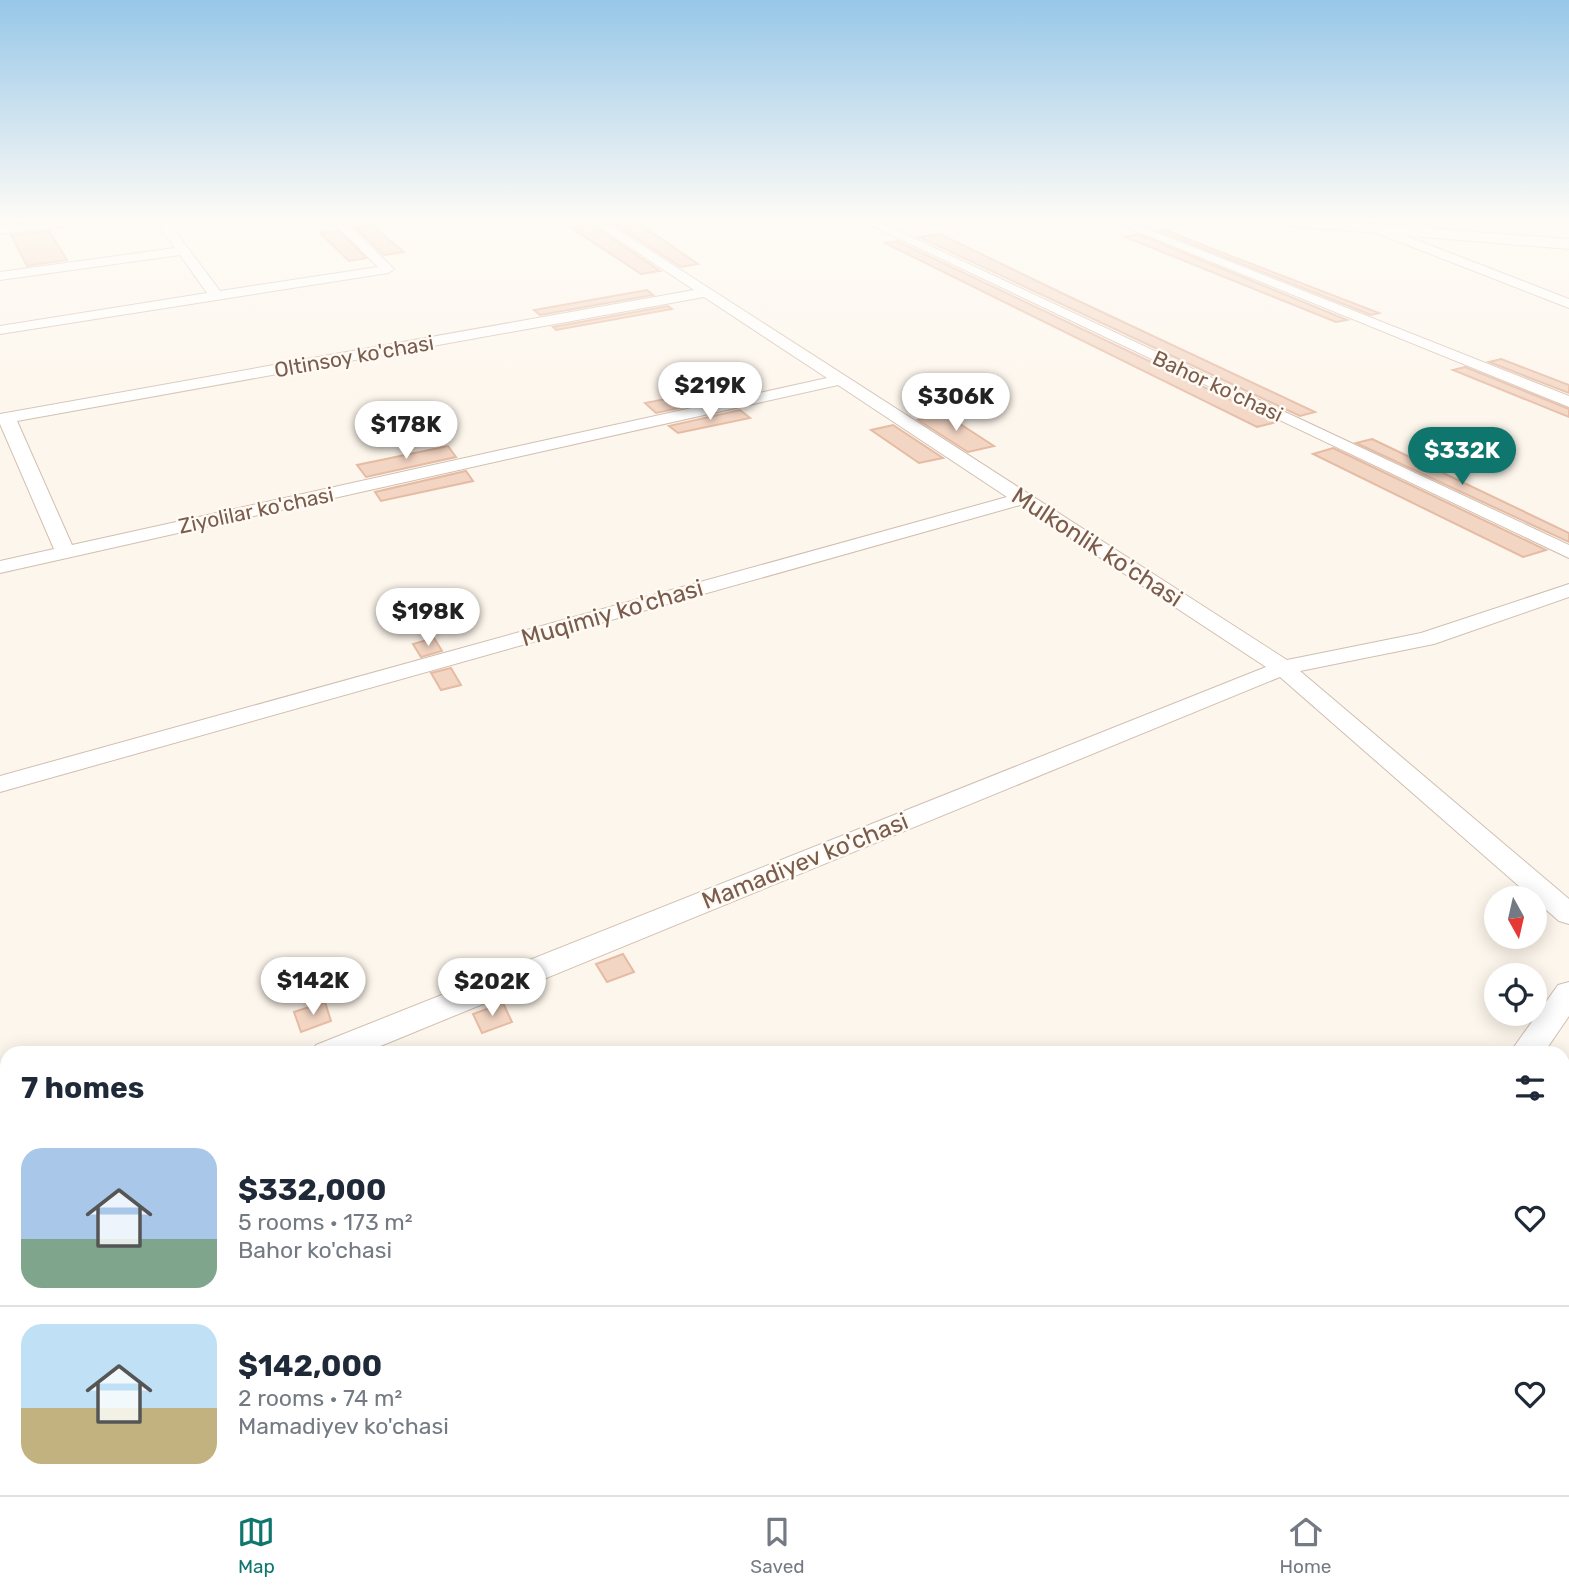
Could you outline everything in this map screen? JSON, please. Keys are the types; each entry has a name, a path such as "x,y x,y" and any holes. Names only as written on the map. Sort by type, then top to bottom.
{"street":[{"path":"212,290 217,297"},
{"path":"0,330 264,290"},
{"name":"Mulkonlik ko'chasi","path":"704,290 1283,668 1569,914"},
{"name":"Bahor ko'chasi","path":"1014,290 1569,552"},
{"path":"1289,290 1569,402"},
{"path":"1533,290 1569,304"},
{"name":"Oltinsoy ko'chasi","path":"4,418 708,292"},
{"name":"Ziyolilar ko'chasi","path":"0,567 840,380"},
{"path":"4,418 65,552"},
{"name":"Muqimiy ko'chasi","path":"0,784 1023,498"},
{"name":"Mamadiyev ko'chasi","path":"347,1046 1283,668 1426,639 1569,590"},
{"path":"1531,1046 1569,993"}],"building":[{"path":"647,290 653,295 540,315 534,310"},
{"path":"980,290 999,290 1277,422 1257,427"},
{"path":"1031,290 1055,290 1315,412 1300,416"},
{"path":"1256,290 1274,290 1347,320 1336,322"},
{"path":"1307,290 1319,290 1379,313 1371,315"},
{"path":"668,306 672,309 556,330 553,327"},
{"path":"1501,359 1569,385 1569,393 1489,362"},
{"path":"1465,367 1569,409 1569,417 1453,370"},
{"path":"716,389 726,398 656,413 645,403"},
{"path":"740,410 750,418 678,433 669,426"},
{"path":"943,414 994,446 968,452 918,420"},
{"path":"893,425 943,458 919,463 871,430"},
{"path":"1372,439 1569,533 1569,542 1356,443"},
{"path":"448,446 456,457 366,477 357,465"},
{"path":"1333,448 1546,550 1523,557 1313,454"},
{"path":"466,471 473,481 381,501 375,492"},
{"path":"434,638 442,651 421,657 413,644"},
{"path":"451,668 461,685 441,690 431,673"},
{"path":"623,954 634,972 607,982 596,964"},
{"path":"325,1002 331,1021 301,1032 294,1012"},
{"path":"503,1003 512,1022 482,1033 473,1014"}]}
